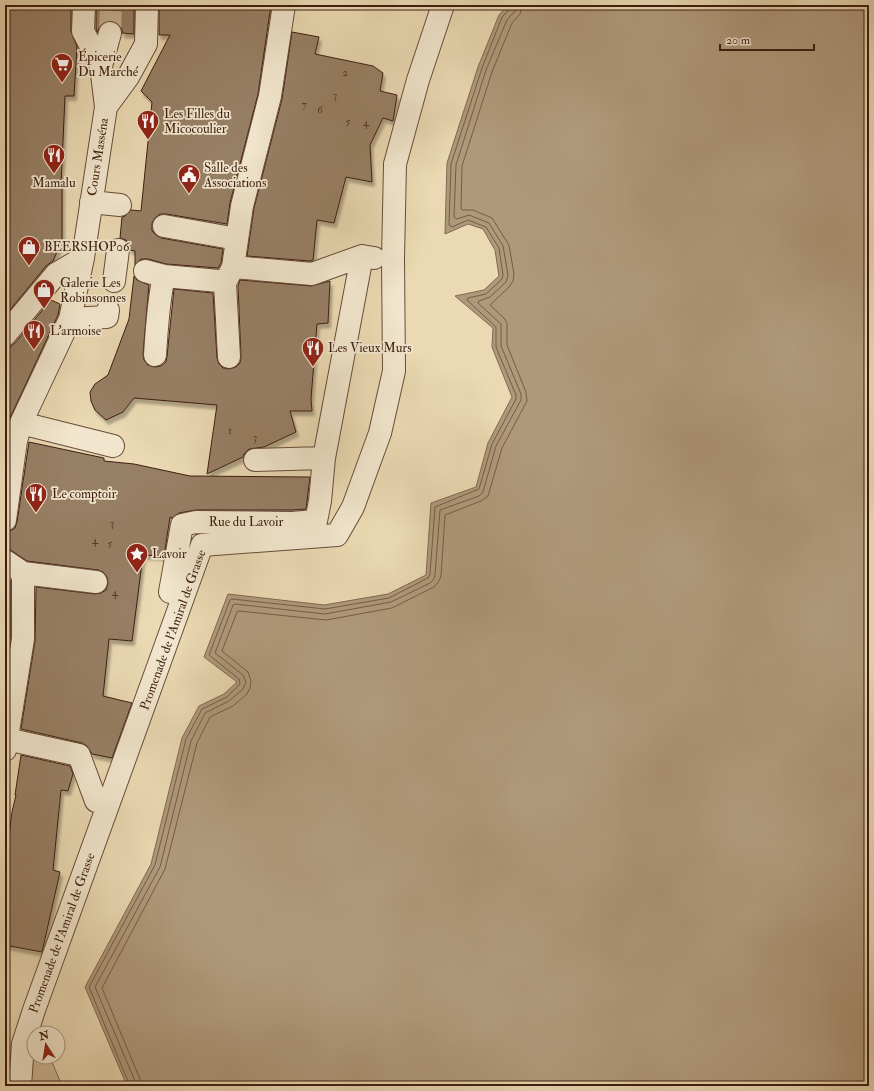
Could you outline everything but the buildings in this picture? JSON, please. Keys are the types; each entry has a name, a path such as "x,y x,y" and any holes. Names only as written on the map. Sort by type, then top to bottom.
{"street":[{"path":"84,5 83,31 101,66 106,107"},
{"name":"Cours Masséna","path":"5,520 16,441 21,423 70,318 83,258 106,107 128,77 146,44 147,5"},
{"path":"229,357 229,275 237,240 242,206 274,95 284,5"},
{"name":"Promenade de l'Amiral de Grasse","path":"20,1086 23,1044 34,1010 202,545 336,535 352,507 380,433 394,371 393,260 396,164 418,80 443,5"},
{"path":"101,66 110,33"},
{"path":"91,202 120,205"},
{"path":"164,226 237,240"},
{"path":"155,355 161,289 132,269 219,281 229,275 312,274 362,256 393,260"},
{"path":"255,460 324,458 362,256"},
{"path":"5,336 56,274 83,258"},
{"path":"70,318 107,317 108,310"},
{"path":"21,423 113,446"},
{"name":"Rue du Lavoir","path":"170,592 182,525 196,522 292,523 316,521 320,501 324,458"},
{"path":"5,561 23,573 96,582"},
{"path":"23,573 23,639 6,739 79,755 96,801"}],"shaded area":[{"path":"29,1065 53,1065 62,1086 26,1086"}],"water":[{"path":"508,5 869,5 869,1086 127,1086 85,987 151,864 182,738 199,706 224,694 237,682 204,657 228,594 324,605 388,594 426,575 431,503 476,487 488,443 512,397 492,347 493,328 455,296 484,290 499,276 495,250 483,229 468,224 445,234 447,163 478,67 499,15"}],"tunnel":[{"path":"110,33 111,5"}],"place":[{"name":"Épicerie Du Marché","path":"62,84"},
{"name":"Les Filles du Micocoulier","path":"148,140"},
{"name":"Mamalu","path":"54,174"},
{"name":"Salle des Associations","path":"189,194"},
{"name":"BEERSHOP06","path":"29,266"},
{"name":"Galerie Les Robinsonnes","path":"44,310"},
{"name":"L'armoise","path":"34,350"},
{"name":"Les Vieux Murs","path":"313,368"},
{"name":"Le comptoir","path":"36,514"},
{"name":"Lavoir","path":"137,574"}]}
